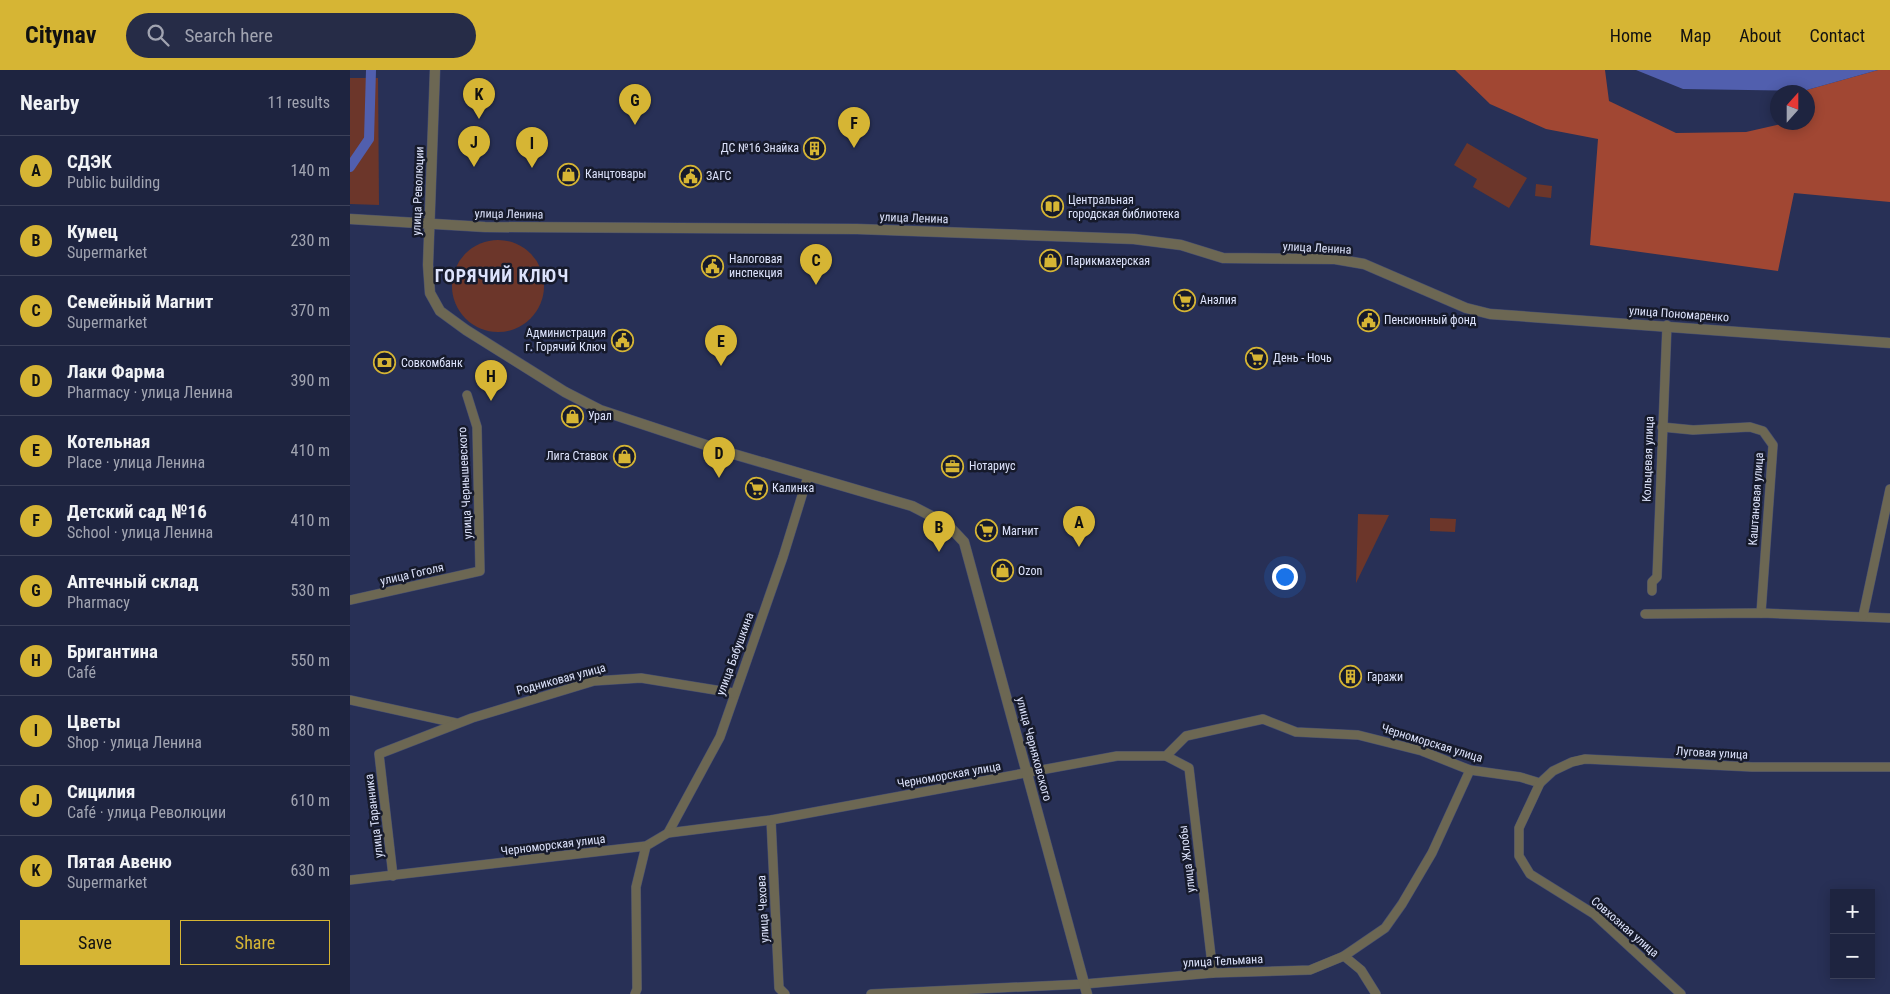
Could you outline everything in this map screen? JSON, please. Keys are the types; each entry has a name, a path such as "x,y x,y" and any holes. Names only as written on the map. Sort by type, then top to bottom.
{"street":[{"name":"улица Революции","path":"435,70 428,265 430,293 440,311 466,330 565,392 600,410 808,476"},
{"name":"улица Ленина","path":"350,219 429,224 596,229 863,229 1134,238 1181,246 1223,258 1335,259 1364,264 1466,308"},
{"name":"улица Пономаренко","path":"1466,308 1490,314 1666,325 1890,343"},
{"name":"Кольцевая улица","path":"1652,591 1652,582 1657,577 1666,325"},
{"name":"улица Чернышевского","path":"467,395 477,427 480,571"},
{"name":"Каштановая улица","path":"1662,427 1693,430 1750,427 1763,431 1773,445 1760,613"},
{"name":"улица Черняховского","path":"808,476 912,506 942,520 957,532 964,542 1085,989"},
{"name":"улица Бабушкина","path":"668,833 720,737 783,557 808,476"},
{"path":"1863,616 1890,489"},
{"name":"улица Гоголя","path":"350,600 480,571"},
{"path":"1645,614 1760,613 1890,618"},
{"name":"Родниковая улица","path":"379,754 456,723 594,680 641,678 734,693"},
{"path":"350,700 355,699 456,723"},
{"name":"Черноморская улица","path":"350,880 646,846 668,833 771,820 1028,774 1117,756 1166,756 1186,736 1263,719 1296,732 1358,735 1422,751 1470,770 1520,777 1540,783"},
{"name":"улица Таранника","path":"379,754 393,876"},
{"name":"улица Жлобы","path":"1166,756 1189,768 1213,973"},
{"name":"Луговая улица","path":"1540,783 1553,771 1572,762 1585,760 1752,767 1890,767"},
{"name":"улица Тельмана","path":"871,994 1085,989 1213,973 1310,970 1344,956 1385,928 1402,904 1432,853 1470,770"},
{"name":"Совхозная улица","path":"1540,783 1519,828 1517,840 1519,856 1530,874 1594,914 1681,994"},
{"name":"улица Чехова","path":"771,820 779,988 785,994"},
{"path":"635,994 638,989 636,887 646,846"},
{"path":"1344,956 1361,970 1376,994"}],"shaded area":[{"path":"1455,70 1605,70 1609,101 1676,133 1746,132 1770,127 1770,130 1815,130 1815,88 1878,70 1890,70 1890,202 1794,193 1778,271 1590,245 1598,139 1546,129 1490,104"},
{"path":"350,78 378,78 379,205 350,204"},
{"path":"1467,143 1527,178 1509,208 1473,187 1477,179 1454,165"},
{"path":"1536,184 1552,186 1551,198 1535,196"},
{"path":"498,240 516,243 531,253 541,268 544,286 541,304 531,319 516,329 498,332 480,329 465,319 455,304 452,286 455,268 465,253 480,243"},
{"path":"1358,514 1389,515 1356,583"},
{"path":"1430,518 1456,519 1455,532 1430,531"}],"water":[{"path":"1636,70 1878,70 1815,88 1815,85 1770,85 1770,90 1683,89"}],"waterway":[{"path":"350,167 369,139 371,70"}],"place":[{"name":"Пятая Авеню","path":"479,119"},
{"name":"Аптечный склад","path":"635,125"},
{"name":"ДС №16 Знайка","path":"815,148"},
{"name":"Детский сад №16","path":"854,148"},
{"name":"Сицилия","path":"474,167"},
{"name":"Цветы","path":"532,168"},
{"name":"Канцтовары","path":"569,174"},
{"name":"ЗАГС","path":"690,176"},
{"name":"Центральная городская библиотека","path":"1052,207"},
{"name":"Парикмахерская","path":"1050,261"},
{"name":"Налоговая инспекция","path":"713,266"},
{"name":"Семейный Магнит","path":"816,285"},
{"name":"Анэлия","path":"1184,300"},
{"name":"Пенсионный фонд","path":"1368,320"},
{"name":"Администрация г. Горячий Ключ","path":"622,340"},
{"name":"День - Ночь","path":"1257,358"},
{"name":"Совкомбанк","path":"385,363"},
{"name":"Котельная","path":"721,366"},
{"name":"Бригантина","path":"491,401"},
{"name":"Урал","path":"572,416"},
{"name":"Лига Ставок","path":"624,456"},
{"name":"Нотариус","path":"953,466"},
{"name":"Лаки Фарма","path":"719,478"},
{"name":"Калинка","path":"756,488"},
{"name":"Магнит","path":"986,531"},
{"name":"СДЭК","path":"1079,547"},
{"name":"Кумец","path":"939,552"},
{"name":"Ozon","path":"1002,571"},
{"name":"Гаражи","path":"1351,677"}],"district":[{"name":"ГОРЯЧИЙ КЛЮЧ","path":"502,275"}]}
